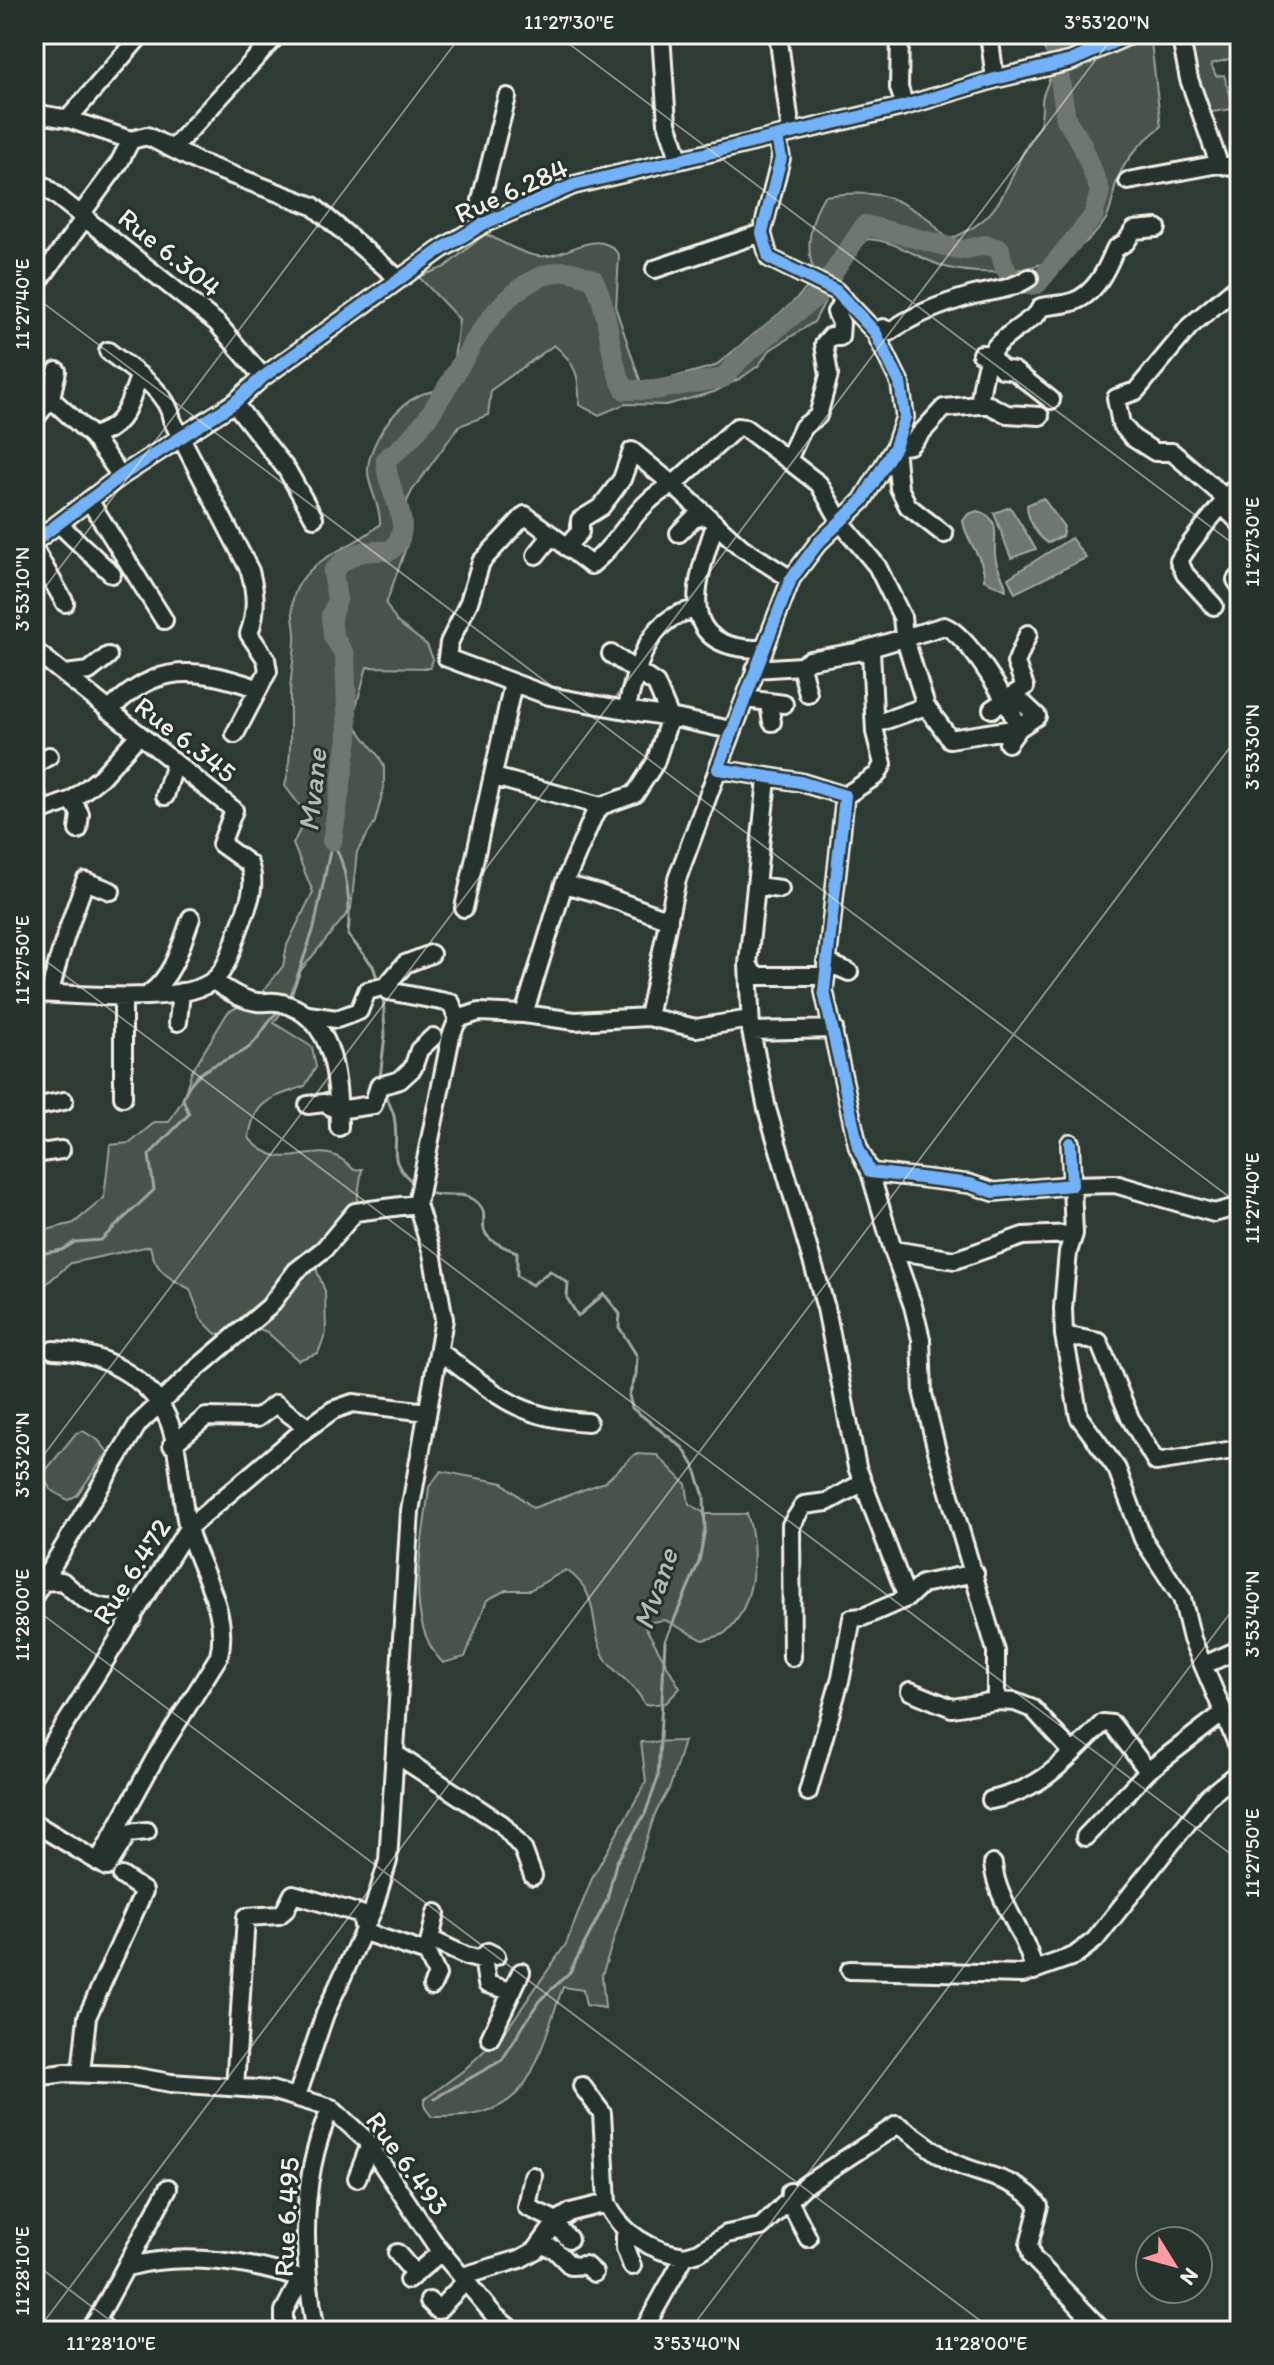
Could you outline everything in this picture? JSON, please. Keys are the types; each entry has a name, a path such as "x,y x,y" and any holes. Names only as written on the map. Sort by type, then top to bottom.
{"street":[{"path":"68,119 142,34"},
{"path":"174,147 278,34"},
{"path":"661,34 667,123 679,158"},
{"path":"648,1017 690,838 791,579 818,543 842,524 862,501 895,447 905,417 900,383 875,332 834,291 769,258 762,233 784,134 778,34"},
{"path":"900,34 899,88 905,106"},
{"path":"989,34 995,79"},
{"name":"Rue 6.284","path":"34,542 121,476 234,403 263,377 399,279 483,224 574,185 905,106 995,79 1046,68 1071,61 1132,34"},
{"path":"1180,34 1189,79 1219,164"},
{"path":"483,224 481,200 507,97"},
{"path":"34,113 68,119 131,140 147,136 174,147 198,162 313,206 399,279"},
{"path":"34,288 119,163 131,140"},
{"path":"1240,152 1237,154 1240,161"},
{"path":"1128,181 1219,164 1240,169"},
{"name":"Rue 6.304","path":"34,178 84,214 217,323 240,345 263,377"},
{"path":"979,405 984,354 997,341 1037,314 1041,307 1070,303 1085,295 1107,270 1115,249 1126,242 1134,230 1157,228"},
{"path":"655,269 762,233"},
{"path":"875,332 883,328 889,332 927,311 978,294 1006,291 1029,278"},
{"path":"1240,284 1190,326 1136,391 1116,398 1121,424 1133,438 1155,452 1172,452 1233,492 1240,523"},
{"path":"788,460 803,427 818,416 829,375 824,344 831,336 840,337 841,323 836,312 834,291"},
{"path":"108,351 156,389 171,410 180,436 250,571 256,592 255,615 249,634 268,663 268,671 235,734"},
{"path":"984,354 1002,369 1014,371 1051,400"},
{"path":"34,420 51,398 57,371"},
{"path":"92,436 108,432 123,420 139,377"},
{"path":"38,387 92,436 121,476"},
{"path":"234,403 287,470 314,518"},
{"path":"895,447 910,445 944,408 989,405 1007,414 1040,416"},
{"path":"731,730 549,696 450,660 446,653 488,552 527,514 592,570 649,499 673,485 737,427 745,428 819,484 842,524 877,566 902,617 904,636 926,706 950,739 1019,728"},
{"path":"895,447 899,488 908,506 944,534"},
{"path":"566,547 580,532 580,520 601,507 622,479 632,451 673,485 702,515 756,558 791,579"},
{"path":"1214,606 1185,574 1179,561 1190,541 1233,492"},
{"path":"89,500 164,620"},
{"path":"679,533 702,515"},
{"path":"702,515 695,610 707,630 723,644 763,649"},
{"path":"59,524 112,574"},
{"path":"536,555 552,535"},
{"path":"34,549 65,603"},
{"path":"626,710 651,637 672,616 695,610"},
{"path":"857,652 944,626 953,629 1019,728"},
{"path":"1003,707 1025,687 1016,663 1028,634"},
{"name":"Rue 6.345","path":"34,650 234,810 221,844 246,861 253,874 251,898 230,953 213,981"},
{"path":"755,669 801,666 810,660 871,651 875,724 882,769 845,796 824,991 858,1147 870,1172 921,1339 923,1394 996,1651 996,1701"},
{"path":"494,777 601,806 635,794 655,763 670,717 656,684 611,654"},
{"path":"65,674 89,671 108,656"},
{"path":"801,666 808,694"},
{"path":"109,711 144,681 170,674 204,671 257,688"},
{"path":"464,908 513,683"},
{"path":"746,699 777,704 772,722"},
{"path":"875,724 926,706"},
{"path":"1008,743 1019,728"},
{"path":"34,814 72,800 101,777 139,735"},
{"path":"34,765 49,756"},
{"path":"165,796 175,763"},
{"path":"718,769 800,782 845,796"},
{"path":"767,779 748,964 750,1025 767,1109 826,1308 862,1483 907,1598"},
{"path":"34,789 38,799 34,814"},
{"path":"72,800 80,814 78,830"},
{"path":"524,1014 564,884 601,806"},
{"path":"111,891 85,881 70,934 42,993 123,998 198,990 213,981 240,997 256,1002 281,1002 310,1014 337,1019 361,1010 362,998 369,989 386,986 405,964 431,954"},
{"path":"564,884 669,920"},
{"path":"757,886 780,889"},
{"path":"150,993 162,984 172,968 191,918"},
{"path":"748,964 755,976 825,969 849,972"},
{"path":"386,986 388,991 479,1012 575,1021 648,1017 696,1028 750,1025 834,1029"},
{"path":"178,1022 181,992"},
{"path":"123,998 123,1097"},
{"path":"310,1014 328,1003"},
{"path":"297,2096 325,2014 364,1932 392,1861 410,1511 444,1319 439,1286 417,1204 455,1004"},
{"path":"310,1014 323,1033 333,1058 338,1118"},
{"path":"338,1118 375,1104 379,1086 400,1080 413,1068 419,1050 433,1037"},
{"path":"34,1107 64,1101"},
{"path":"308,1105 324,1103 338,1118"},
{"path":"1070,1143 1074,1234 1065,1274 1064,1335 1079,1417 1120,1475 1143,1539 1182,1598 1192,1639 1240,1751"},
{"path":"34,1154 61,1150"},
{"path":"870,1172 970,1184 994,1192 1115,1184 1204,1212 1221,1212 1240,1206"},
{"path":"34,1596 39,1581 124,1444 155,1409 269,1307 296,1271 324,1249 355,1212 417,1204"},
{"path":"893,1250 955,1260 1023,1236 1074,1234"},
{"path":"1064,1335 1099,1342 1130,1418 1156,1462 1240,1449"},
{"path":"53,1350 78,1352 107,1362 147,1389 155,1409 169,1421 188,1528 221,1623 223,1639 219,1656 154,1760 102,1864"},
{"path":"440,1352 520,1410 549,1420 588,1422"},
{"name":"Rue 6.472","path":"34,1774 188,1528 333,1410 353,1403 427,1412"},
{"path":"172,1445 206,1417 257,1418 276,1404 299,1436"},
{"path":"792,1657 791,1525 804,1505 827,1502 862,1483"},
{"path":"808,1792 841,1677 852,1618 863,1617 907,1598 922,1584 975,1573"},
{"path":"39,1581 62,1581 85,1602 106,1610 117,1608 133,1618"},
{"path":"1204,1665 1240,1649"},
{"path":"910,1691 952,1708 996,1701 1015,1702 1033,1709 1072,1752"},
{"path":"1085,1837 1148,1771 1223,1713"},
{"path":"991,1800 1030,1789 1107,1722 1148,1771"},
{"path":"397,1755 502,1824 523,1849 533,1876"},
{"path":"850,1970 1023,1974 1074,1956 1095,1940 1208,1797 1240,1771"},
{"path":"34,1823 102,1864 125,1884 144,1891 87,2017 81,2073"},
{"path":"102,1864 128,1833 147,1831"},
{"path":"993,1864 995,1888 1027,1941 1034,1971"},
{"path":"235,2087 246,1917 279,1915 293,1894 363,1915 364,1932"},
{"path":"432,1986 437,1975 429,1946 436,1913"},
{"path":"364,1932 466,1956 490,1958 487,1984 511,1991"},
{"path":"490,2038 521,1972"},
{"name":"Rue 6.493","path":"35,2082 81,2073 235,2087 297,2096 331,2108 369,2147 441,2252 494,2315 513,2331"},
{"path":"582,2086 602,2113 607,2203 612,2215 629,2233 671,2255 685,2256 699,2252 727,2234 761,2227 789,2194 840,2160 858,2153 897,2125 906,2128 921,2145 945,2160 999,2179 1034,2198 1038,2213 1029,2245 1032,2257 1103,2331"},
{"name":"Rue 6.495","path":"316,2331 307,2281 310,2173 317,2140 331,2108"},
{"path":"357,2178 369,2147"},
{"path":"533,2176 527,2207 556,2223 569,2239"},
{"path":"97,2327 168,2188"},
{"path":"789,2194 808,2238"},
{"path":"429,2301 438,2310 465,2278 507,2264 541,2245 556,2223 582,2208 607,2203"},
{"path":"629,2233 625,2236 625,2248 632,2266"},
{"path":"541,2245 554,2249 571,2266 585,2265 594,2273"},
{"path":"397,2253 411,2277 441,2252"},
{"path":"643,2331 685,2256"},
{"path":"127,2267 154,2259 212,2261 269,2268 307,2281"},
{"path":"284,2331 285,2309 298,2284 307,2281"}],"shaded area":[{"path":"1037,34 1150,34 1161,127 1142,143 1126,163 1116,183 1106,219 1076,249 1035,266 991,272 969,271 939,265 890,243 868,239 852,250 814,322 770,350 758,366 741,378 714,392 666,405 625,404 599,415 579,405 575,371 554,345 491,390 488,415 459,426 412,491 407,501 409,539 386,604 397,622 427,645 433,659 430,668 367,667 352,721 384,767 384,787 375,822 357,852 351,909 301,970 289,1001 274,1023 312,1047 316,1067 305,1086 274,1097 260,1108 251,1125 249,1138 263,1151 277,1156 328,1154 341,1158 354,1170 362,1169 357,1201 318,1251 317,1271 325,1291 326,1333 318,1353 298,1360 267,1332 257,1328 216,1334 201,1319 190,1289 164,1273 155,1262 150,1246 71,1263 34,1294 34,1233 74,1223 104,1198 110,1145 130,1143 155,1122 169,1122 183,1099 191,1073 228,1012 260,995 283,966 287,945 313,892 293,844 307,815 285,786 290,752 290,687 295,641 293,600 301,581 318,563 380,524 368,475 373,448 395,413 420,395 440,388 450,371 459,319 419,277 445,267 485,234 538,256 601,243 610,246 619,255 616,309 641,383 649,384 715,366 791,304 818,277 809,247 815,214 824,196 867,194 901,202 927,218 950,239 989,215 1041,120 1042,99 1051,68"},
{"path":"1187,34 1240,34 1240,56 1211,64 1216,76 1224,75 1233,105 1231,109 1206,113 1193,82"},
{"path":"1043,498 1064,527 1062,536 1048,543 1037,532 1027,510 1027,505"},
{"path":"1010,507 1036,549 1011,558 994,513"},
{"path":"977,511 986,514 994,525 996,561 1006,590 984,580 982,565 965,529 963,521 968,514"},
{"path":"1071,538 1086,558 1015,593 1008,578"},
{"path":"83,1431 98,1440 108,1452 77,1495 68,1500 50,1489 42,1475 76,1433"},
{"path":"635,1454 657,1455 686,1484 689,1504 706,1514 747,1514 751,1528 754,1560 749,1592 736,1621 726,1632 703,1640 665,1620 643,1623 680,1688 666,1703 645,1705 605,1658 590,1600 578,1579 566,1570 530,1590 506,1590 487,1600 465,1657 443,1663 430,1645 422,1625 418,1580 429,1487 441,1471 503,1483 533,1508 605,1482"},
{"path":"684,1741 670,1787 655,1814 602,1975 605,2008 586,2005 583,1990 563,1987 535,2065 525,2084 511,2099 492,2109 466,2116 432,2117 425,2108 425,2099 464,2070 507,2029 566,1944 593,1876 646,1782 641,1742"}],"waterway":[{"name":"Mvane","path":"332,841 348,738 345,655 333,636 331,616 337,600 333,572 351,556 390,551 398,541 402,530 401,519 386,459 411,438 431,412 486,324 508,299 533,281 563,271 593,279 625,390 654,390 723,378 741,358 819,294 865,225 961,250 986,245 1000,249 1011,277 1022,284 1037,284 1093,217 1100,191 1082,144 1066,119 1053,34"},
{"name":"Mvane","path":"332,841 342,862 347,886 348,935 373,966 379,984"},
{"path":"290,998 314,928 332,841"},
{"name":"Mvane","path":"380,1078 385,1035 383,995"},
{"path":"34,1255 62,1250 75,1242 101,1240 154,1190 149,1155 189,1114 183,1099 194,1079 252,1045 280,1010"},
{"name":"Mvane","path":"385,1092 396,1128 396,1161 416,1185"},
{"name":"Mvane","path":"426,1192 474,1200 484,1213 485,1232 489,1238 517,1252 517,1276 532,1285 550,1271 568,1283 567,1298 578,1316 604,1294 620,1314 619,1327 637,1356 636,1375 629,1395 632,1408 683,1448 694,1466 704,1496 705,1529 699,1562 665,1641 658,1778 645,1814 616,1863 607,1900 570,1972 539,2001 502,2060 435,2098"}],"cycle path":[{"path":"34,542 121,476 234,403 263,377 440,250 483,224 574,185 905,106 995,79 1071,61 1132,34"},
{"path":"777,137 781,158 762,233 769,258 836,291 875,332 900,383 905,417 895,447 862,501 818,543 791,579 718,769 800,782 845,796 824,991 858,1147 870,1172 970,1184 994,1192 1072,1185 1070,1143"}]}
